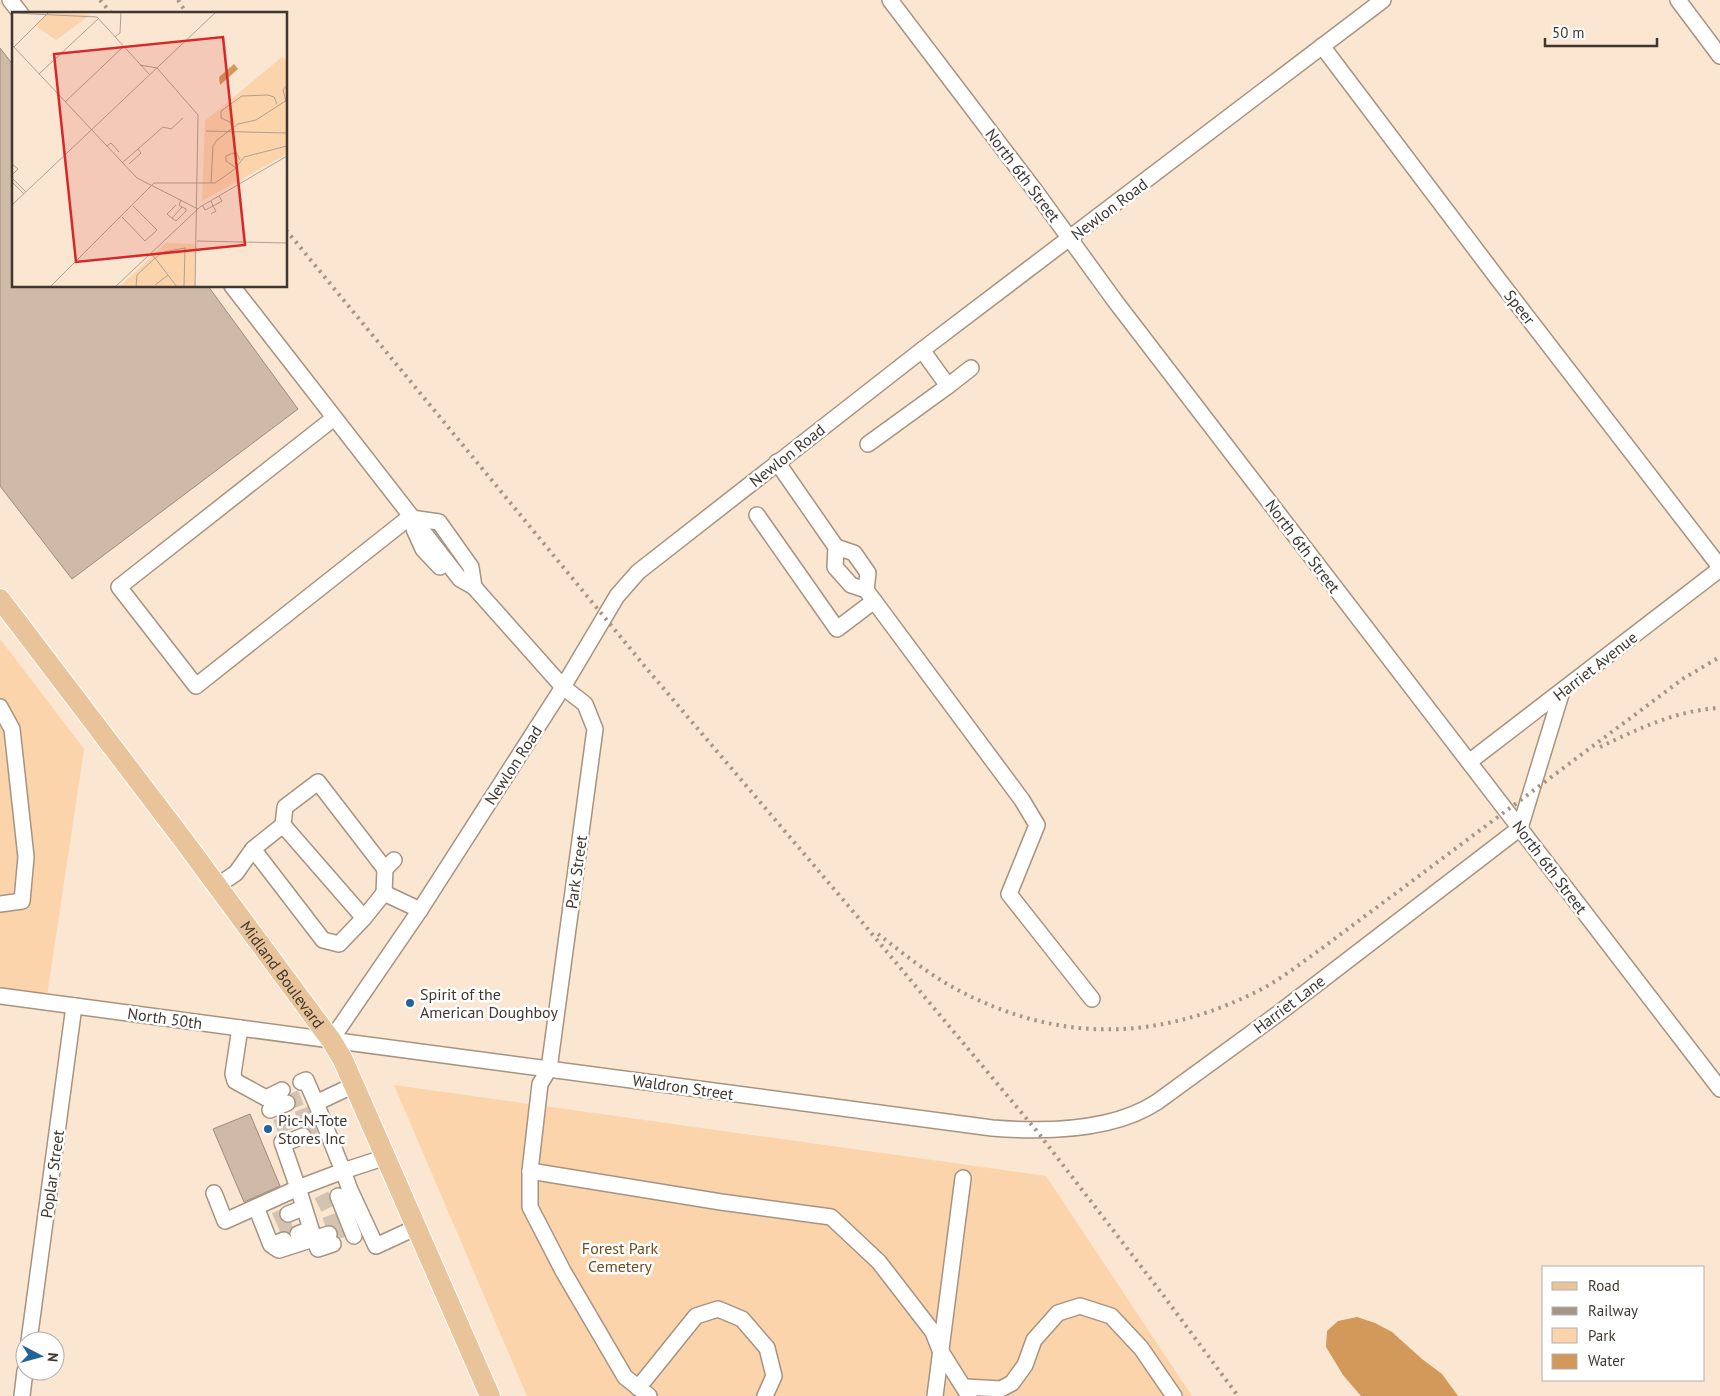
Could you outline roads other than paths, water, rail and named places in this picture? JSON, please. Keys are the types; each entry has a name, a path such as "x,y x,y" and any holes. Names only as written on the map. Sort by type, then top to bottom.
{"main road":[{"name":"Midland Boulevard","path":"3,609 217,886 331,1040 343,1060 490,1396"}],"street":[{"path":"10,0 19,12"},
{"name":"North 6th Street","path":"890,0 1070,238 1115,301 1720,1089"},
{"name":"Newlon Road","path":"331,1040 420,910 563,687 608,609 638,572 922,350 1383,0"},
{"path":"1678,0 1720,56"},
{"name":"Speer","path":"1322,46 1720,568"},
{"path":"234,288 460,579 474,587"},
{"path":"922,350 948,386"},
{"path":"868,444 971,368"},
{"path":"334,418 119,587 196,686 411,517 439,522 472,567 474,587"},
{"path":"757,515 837,629 870,596 868,573 854,553 836,547 777,462"},
{"path":"836,547 835,567 851,585 870,596 1022,800 1037,825 1009,894 1092,999"},
{"name":"Harriet Avenue","path":"1469,762 1720,568"},
{"name":"Park Street","path":"474,587 563,687 585,704 595,729 549,1069 540,1084 530,1171 530,1207 563,1271 625,1377 644,1392"},
{"path":"1520,828 1562,690"},
{"path":"0,707 12,729 26,857 22,901 0,904"},
{"path":"253,849 323,940 339,944 364,918 384,893 390,865 318,782 285,807 284,825 364,918"},
{"path":"217,886 236,873 253,849 284,825"},
{"name":"Harriet Lane","path":"1036,1130 1118,1121 1148,1108 1278,1013 1520,828"},
{"path":"384,893 420,910"},
{"name":"North 50th","path":"0,996 331,1040"},
{"name":"Poplar Street","path":"30,1331 74,1006"},
{"path":"240,1028 233,1074 235,1081 269,1107 285,1096"},
{"name":"Waldron Street","path":"331,1040 917,1119 992,1128 1036,1130"},
{"path":"344,1171 312,1099 354,1085"},
{"path":"303,1136 282,1143 298,1188 316,1222"},
{"path":"214,1193 225,1221 298,1188 386,1157"},
{"path":"316,1222 344,1171"},
{"path":"530,1171 721,1202 831,1217 879,1262 932,1332 940,1350 967,1392 1001,1389 1012,1383 1025,1365 1034,1340 1058,1313 1080,1306 1111,1316 1141,1348 1174,1396"},
{"path":"934,1396 963,1178"},
{"path":"256,1207 316,1222 368,1230"},
{"path":"316,1222 368,1230"},
{"path":"368,1230 376,1246 417,1227"},
{"path":"644,1392 696,1316 718,1309 742,1319 767,1348 774,1376 765,1396"},
{"path":"22,1396 24,1381"}],"water":[{"path":"1357,1317 1375,1323 1392,1332 1442,1374 1458,1396 1361,1396 1343,1375 1326,1347 1327,1331 1338,1321"}],"tunnel":[{"path":"287,1103 307,1095"},
{"path":"276,1127 315,1112"},
{"path":"303,1136 322,1129"},
{"path":"318,1205 332,1198"},
{"path":"275,1220 288,1214"},
{"path":"325,1225 341,1219"},
{"path":"280,1232 293,1227"},
{"path":"329,1234 345,1229"}],"railway":[{"path":"100,0 110,12"},
{"path":"178,0 186,12"},
{"path":"288,232 647,669 1036,1130 1238,1396"},
{"path":"878,934 926,970 956,989 994,1007 1031,1019 1069,1027 1107,1029 1144,1027 1182,1020 1220,1008 1258,991 1290,971 1684,678 1720,657"},
{"path":"1600,747 1643,727 1673,716 1720,708"}],"place":[{"name":"Spirit of the American Doughboy","path":"410,1003"},
{"name":"Pic-N-Tote Stores Inc","path":"268,1129"}],"park label":[{"name":"Forest Park Cemetery","path":"620,1257"}]}
